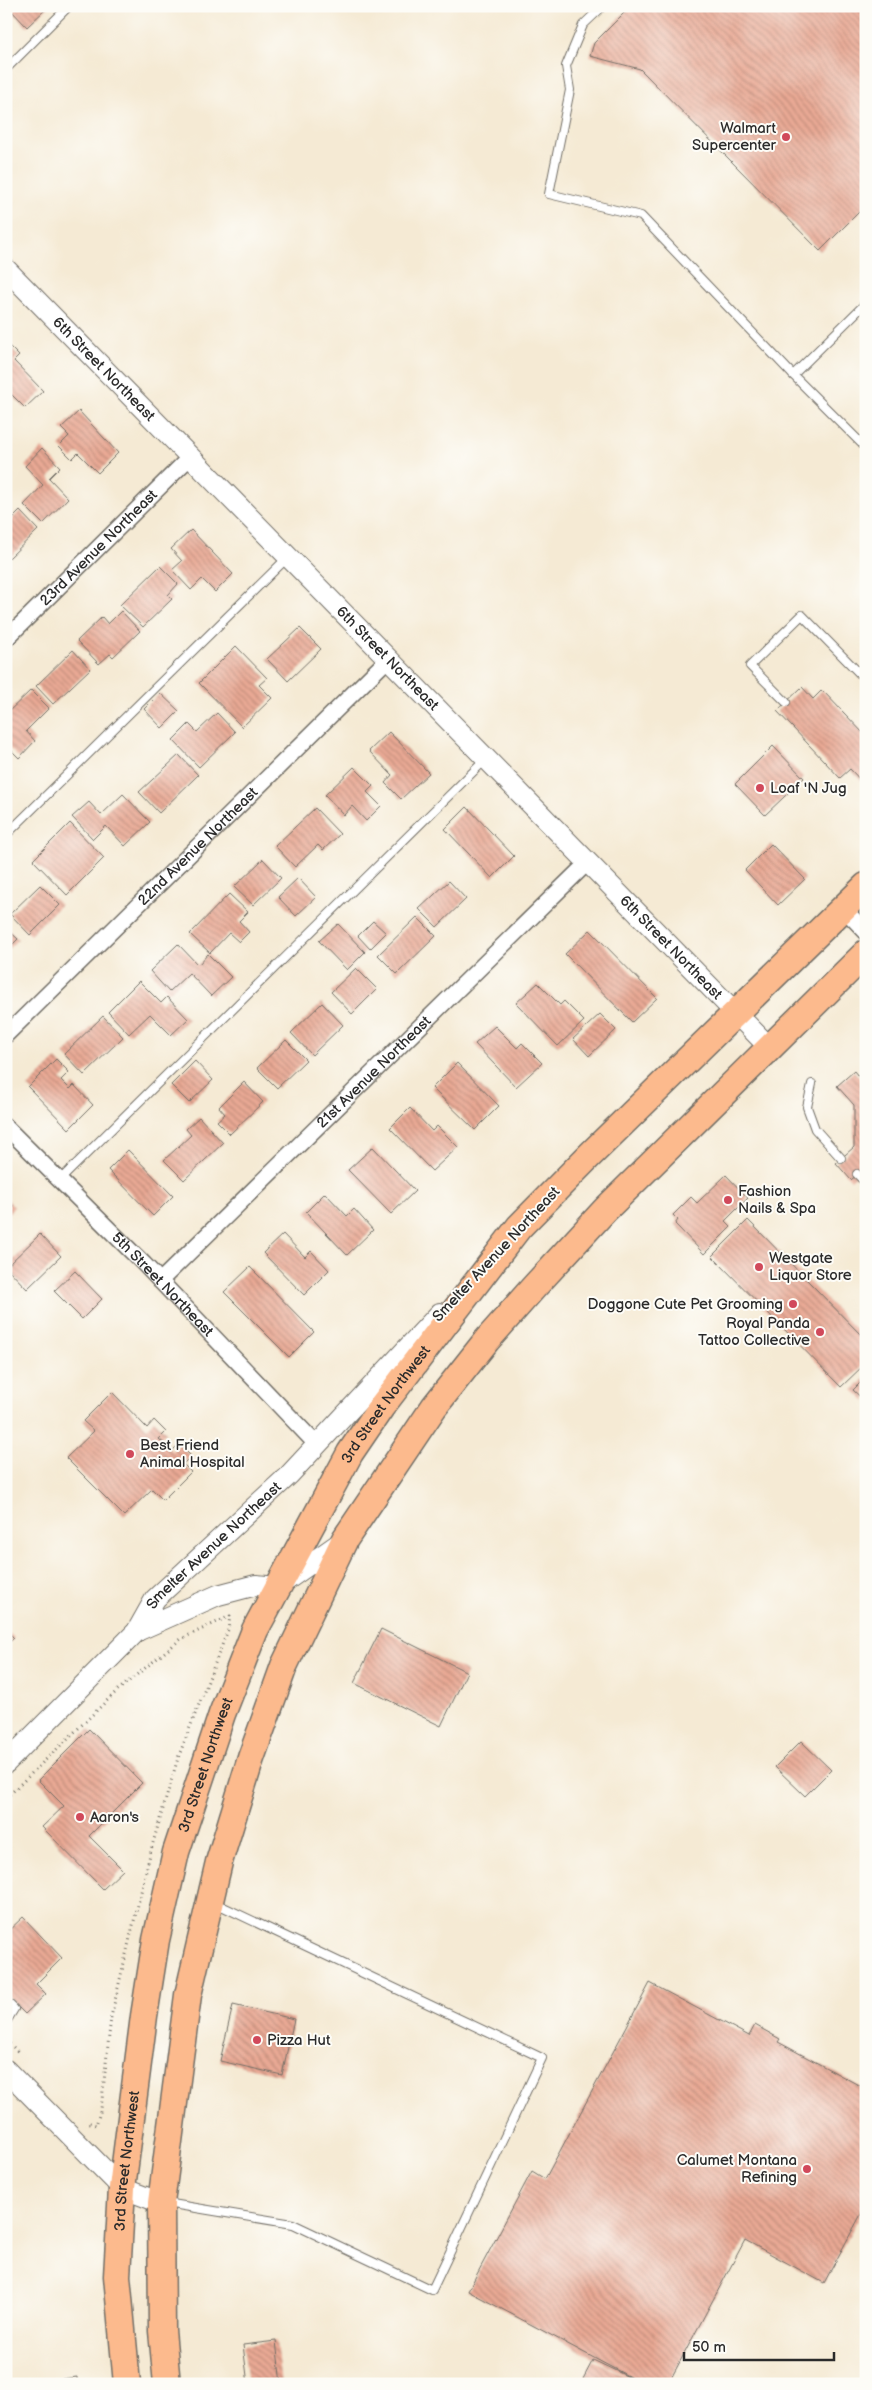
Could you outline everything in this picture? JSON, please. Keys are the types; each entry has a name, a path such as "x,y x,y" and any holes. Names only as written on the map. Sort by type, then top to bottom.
{"highway":[{"name":"Smelter Avenue Northeast","path":"519,1227 866,886"},
{"path":"167,2384 162,2331 161,2202 188,1995 219,1862 251,1758 284,1666 345,1539 434,1407 487,1340 534,1287 612,1203 866,953"},
{"name":"3rd Street Northwest","path":"127,2384 117,2276 122,2188 146,1999 156,1940 176,1852 222,1714 255,1630 356,1445 382,1406 519,1227"}],"street":[{"name":"6th Street Northeast","path":"6,269 769,1047"},
{"name":"23rd Avenue Northeast","path":"6,639 190,457"},
{"name":"22nd Avenue Northeast","path":"6,1035 388,659"},
{"name":"21st Avenue Northeast","path":"160,1281 588,862"},
{"path":"844,909 866,932"},
{"name":"5th Street Northeast","path":"6,1126 160,1281 318,1446"},
{"name":"Smelter Avenue Northeast","path":"6,1763 137,1631 155,1599 318,1446 519,1227"},
{"path":"278,1587 345,1539"},
{"name":"Smelter Avenue Northeast","path":"137,1631 218,1595 256,1585 278,1587"},
{"path":"6,2070 122,2188 161,2202"}],"lane":[{"path":"6,69 70,6"},
{"path":"602,6 583,25 566,66 570,90 549,194 640,216 866,448"},
{"path":"793,375 866,304"},
{"path":"6,835 288,557"},
{"path":"786,702 750,666 802,615 866,680"},
{"path":"60,1180 486,758"},
{"path":"812,1084 806,1107 815,1129 841,1158"},
{"path":"857,1174 866,1183"},
{"path":"161,2202 293,2224 432,2290 542,2058 210,1901"},
{"path":"6,2001 14,2009 6,2022"}],"path":[{"path":"6,1798 118,1690 182,1640 230,1616 228,1630 173,1773 147,1864 111,2017 101,2109 96,2126"}],"building":[{"path":"10,6 49,6 27,27 9,8"},
{"name":"Walmart Supercenter","path":"631,6 866,6 866,205 820,251 640,69 590,56 594,43"},
{"path":"6,343 19,356 14,361 43,391 25,408 6,389"},
{"path":"79,411 118,453 98,473 78,453 72,459 59,446 69,436 61,428"},
{"path":"42,448 60,467 49,478 68,498 43,524 24,505 43,485 25,466"},
{"path":"20,511 38,530 9,558 6,555 6,525"},
{"path":"191,530 233,574 215,592 202,579 191,590 172,570 182,561 171,549"},
{"path":"160,566 178,584 168,595 172,599 143,627 120,605"},
{"path":"121,611 140,631 113,657 110,654 99,664 77,641 102,617 108,624"},
{"path":"300,628 321,649 288,681 267,659"},
{"path":"236,646 267,678 259,685 272,698 242,727 199,683"},
{"path":"73,650 90,669 53,704 36,686"},
{"path":"802,687 813,699 822,690 866,736 866,786 850,769 840,778 777,711"},
{"path":"31,690 49,708 26,731 35,741 19,758 10,749 6,752 6,714"},
{"path":"160,693 179,711 162,728 144,709"},
{"path":"217,713 235,732 199,767 173,740 189,724 197,732"},
{"path":"389,732 429,773 401,799 385,783 392,775 369,751"},
{"path":"773,746 804,778 765,815 735,784"},
{"path":"179,755 198,775 159,813 139,792"},
{"path":"354,767 373,786 367,792 381,806 366,821 352,806 344,815 325,795"},
{"path":"123,794 150,822 125,846 106,826 93,839 72,817 89,802 101,815"},
{"path":"467,807 514,856 492,878 445,829"},
{"path":"315,808 340,834 323,850 318,845 295,867 275,846"},
{"path":"70,823 104,858 67,895 33,860"},
{"path":"771,844 805,879 778,905 745,870"},
{"path":"263,859 281,878 253,905 234,887"},
{"path":"298,878 316,897 296,916 278,897"},
{"path":"449,881 466,899 437,927 419,909"},
{"path":"40,885 60,905 30,935 10,914"},
{"path":"229,894 248,912 239,921 249,932 239,942 229,933 210,953 190,934"},
{"path":"417,917 436,936 397,974 378,955"},
{"path":"373,921 386,933 370,949 358,936"},
{"path":"338,924 365,952 347,970 319,941"},
{"path":"6,928 18,939 6,951"},
{"path":"590,930 657,998 632,1022 565,954"},
{"path":"178,944 198,965 208,954 231,977 211,996 189,973 169,992 150,971"},
{"path":"356,968 377,989 352,1014 331,992"},
{"path":"139,981 161,1003 167,997 188,1019 171,1035 150,1014 129,1034 108,1012"},
{"path":"538,983 560,1005 564,1001 584,1021 558,1046 516,1003"},
{"path":"322,1003 343,1025 312,1055 291,1033"},
{"path":"600,1014 616,1030 589,1056 573,1039"},
{"path":"103,1016 123,1037 84,1075 64,1054"},
{"path":"495,1026 517,1048 522,1043 542,1063 516,1087 475,1044"},
{"path":"286,1040 306,1060 277,1088 257,1068"},
{"path":"56,1059 69,1072 61,1080 70,1089 74,1085 93,1105 69,1129 28,1087"},
{"path":"195,1061 213,1080 189,1103 171,1085"},
{"path":"457,1063 499,1106 475,1130 432,1088"},
{"path":"854,1071 866,1086 866,1167 851,1180 836,1163 854,1147 854,1105 837,1086"},
{"path":"244,1082 263,1102 230,1134 217,1121 225,1114 219,1107"},
{"path":"410,1108 432,1131 437,1126 458,1147 432,1171 390,1128"},
{"path":"199,1117 223,1143 184,1180 164,1160 191,1135 186,1129"},
{"path":"373,1147 415,1191 391,1214 348,1170"},
{"path":"128,1150 173,1196 153,1216 108,1170"},
{"path":"726,1175 748,1198 725,1221 731,1227 704,1254 675,1224 678,1220 673,1215 691,1197 697,1203"},
{"path":"325,1193 347,1216 354,1209 373,1230 347,1255 306,1212"},
{"path":"6,1198 14,1207 6,1215"},
{"path":"748,1220 866,1340 866,1363 841,1387 712,1256"},
{"path":"40,1234 61,1256 27,1289 6,1267"},
{"path":"283,1234 305,1257 311,1251 329,1270 304,1295 263,1253"},
{"path":"250,1267 314,1332 289,1357 224,1292"},
{"path":"75,1271 102,1299 82,1319 54,1291"},
{"path":"866,1377 866,1402 853,1390"},
{"name":"Best Friend Animal Hospital","path":"112,1392 147,1428 154,1420 166,1432 159,1439 172,1451 179,1444 191,1456 183,1464 191,1472 163,1500 152,1489 124,1516 66,1458 94,1431 83,1421"},
{"path":"381,1629 467,1672 441,1726 354,1683"},
{"path":"6,1630 14,1638 6,1645"},
{"name":"Aaron's","path":"89,1729 142,1783 89,1836 123,1870 103,1889 42,1827 64,1806 38,1780"},
{"path":"801,1741 831,1770 805,1796 775,1767"},
{"path":"23,1917 62,1958 36,1984 46,1994 25,2014 6,1995 6,1933"},
{"path":"650,1983 749,2036 755,2025 780,2039 778,2042 866,2089 866,2205 824,2283 745,2240 668,2384 643,2384 468,2291 532,2171 545,2179"},
{"name":"Pizza Hut","path":"233,2005 294,2019 282,2075 220,2061"},
{"path":"276,2341 281,2384 248,2384 243,2345"},
{"path":"593,2360 639,2382 638,2384 592,2384 583,2379"},
{"path":"77,2377 77,2384 30,2384 30,2383"}],"place":[{"name":"Walmart Supercenter","path":"786,137"},
{"name":"Loaf 'N Jug","path":"760,788"},
{"name":"Fashion Nails & Spa","path":"728,1200"},
{"name":"Westgate Liquor Store","path":"759,1267"},
{"name":"Doggone Cute Pet Grooming","path":"793,1304"},
{"name":"Royal Panda Tattoo Collective","path":"820,1332"},
{"name":"Best Friend Animal Hospital","path":"130,1454"},
{"name":"Aaron's","path":"80,1817"},
{"name":"Pizza Hut","path":"257,2040"},
{"name":"Calumet Montana Refining","path":"807,2169"}]}
